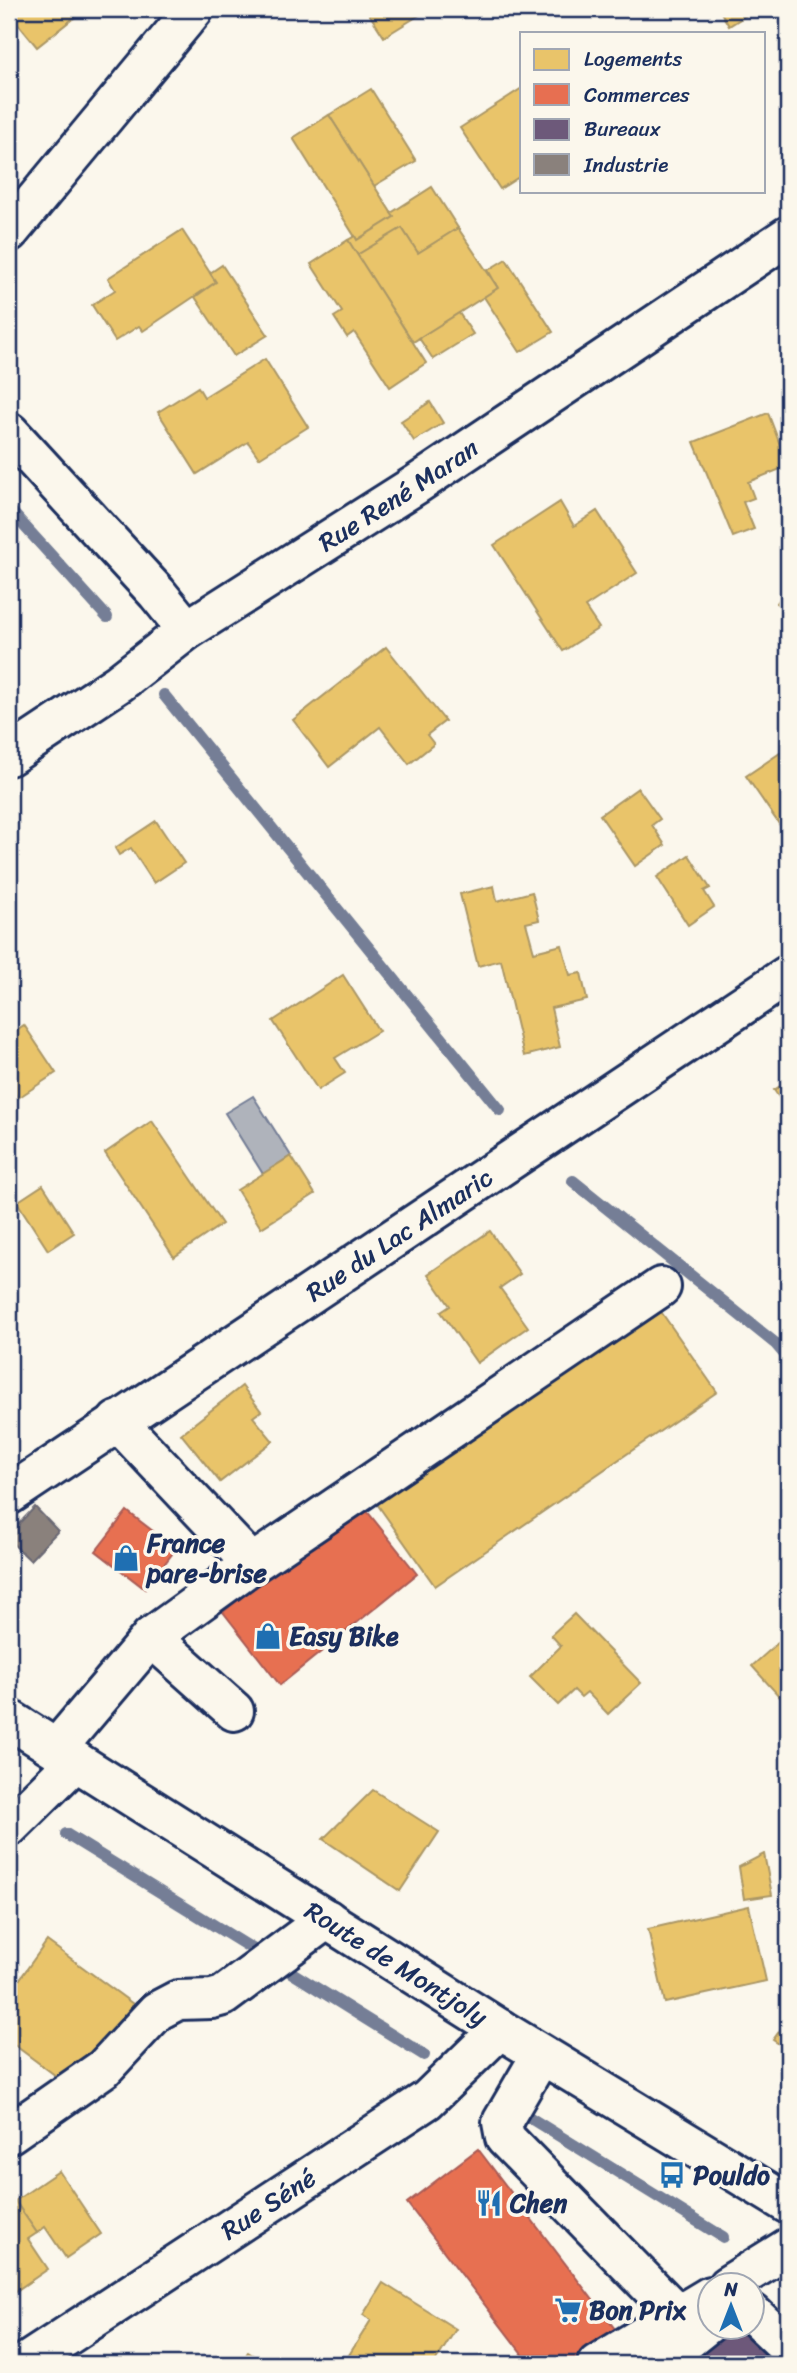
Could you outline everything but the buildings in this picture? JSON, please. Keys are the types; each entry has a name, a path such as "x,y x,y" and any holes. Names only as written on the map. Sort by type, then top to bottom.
{"street":[{"path":"9,232 194,9"},
{"name":"Rue René Maran","path":"9,757 119,683 187,630 417,484 788,236"},
{"path":"9,432 157,593 187,630"},
{"name":"Rue du Lac Almaric","path":"9,1494 788,975"},
{"path":"9,1827 66,1755 151,1637 252,1564 662,1287"},
{"path":"117,1421 252,1564"},
{"path":"151,1637 234,1711"},
{"name":"Route de Montjoly","path":"9,1719 500,2029 788,2204"},
{"path":"9,2134 104,2068 158,2011 178,2000 223,1996 327,1919"},
{"name":"Rue Séné","path":"24,2364 427,2100 500,2029"},
{"path":"541,2054 502,2122 505,2138 696,2308"},
{"path":"749,2272 788,2248"},
{"path":"597,2364 696,2313"},
{"path":"657,2364 696,2315"},
{"path":"766,2326 788,2347"}],"shaded area":[{"path":"253,1096 291,1156 263,1174 225,1113"}],"waterway":[{"path":"9,509 107,617"},
{"path":"164,695 500,1110"},
{"path":"573,1181 776,1344 788,1358"},
{"path":"66,1834 259,1953"},
{"path":"289,1971 424,2055"},
{"path":"519,2111 723,2237"}],"place":[{"name":"France pare-brise","path":"126,1558"},
{"name":"Easy Bike","path":"268,1636"},
{"name":"Pouldo","path":"672,2175"},
{"name":"Chen","path":"489,2203"},
{"name":"Bon Prix","path":"568,2310"}]}
